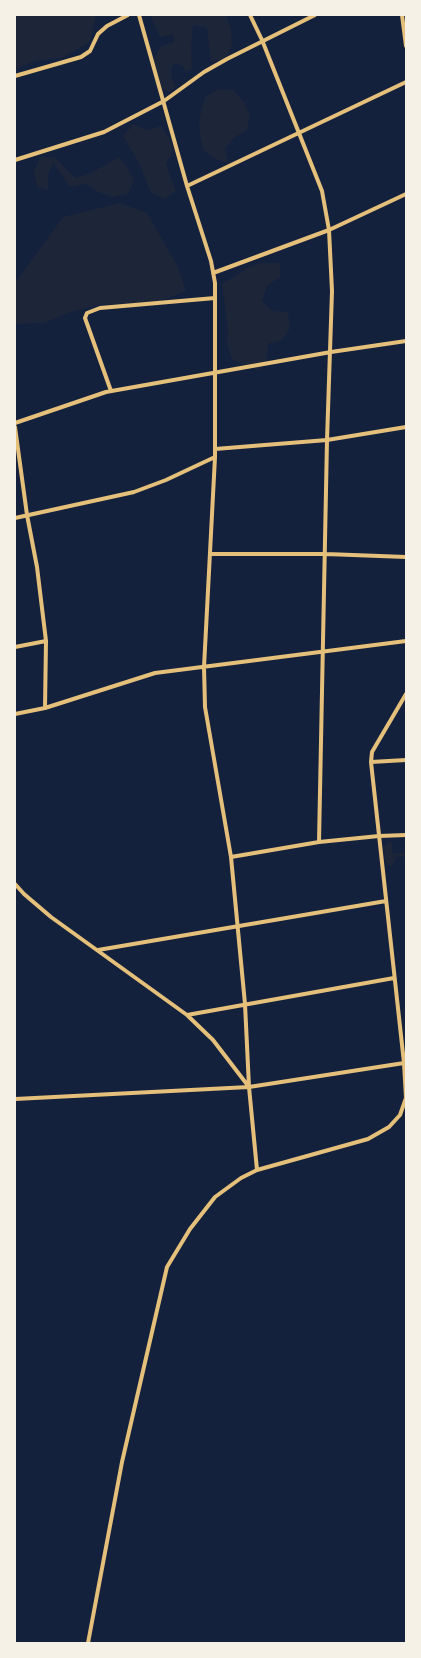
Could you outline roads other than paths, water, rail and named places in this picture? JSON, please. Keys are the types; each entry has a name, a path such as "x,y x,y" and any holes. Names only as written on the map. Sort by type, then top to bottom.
{"street":[{"path":"15,76 81,57 90,51 98,34 107,26 128,15"},
{"path":"139,15 213,273 215,457 204,667 204,707 231,857 245,1004 249,1087 257,1170"},
{"path":"250,15 262,40 322,191 329,230 332,291 327,440 320,842"},
{"path":"15,160 104,132 164,101 204,72 262,40 315,15"},
{"path":"402,15 406,46"},
{"path":"188,186 406,82"},
{"path":"213,273 329,230 406,194"},
{"path":"111,391 85,318 88,313 100,308 214,298"},
{"path":"15,423 111,391 331,352 406,341"},
{"path":"15,427 37,567 46,641 45,708"},
{"path":"215,449 327,440 406,427"},
{"path":"15,518 134,492 166,480 215,457"},
{"path":"211,554 326,554 406,557"},
{"path":"15,647 46,641"},
{"path":"15,714 45,708 155,673 406,641"},
{"path":"88,1643 122,1462 167,1267 190,1229 215,1197 241,1178 257,1170 368,1139 389,1127 400,1114 406,1098 404,1063 371,762 372,752 406,694"},
{"path":"371,762 406,760"},
{"path":"231,857 320,842 406,835"},
{"path":"15,884 51,917 187,1015 213,1040 249,1087"},
{"path":"98,950 386,901"},
{"path":"187,1015 394,978"},
{"path":"15,1099 249,1087 404,1063"}]}
